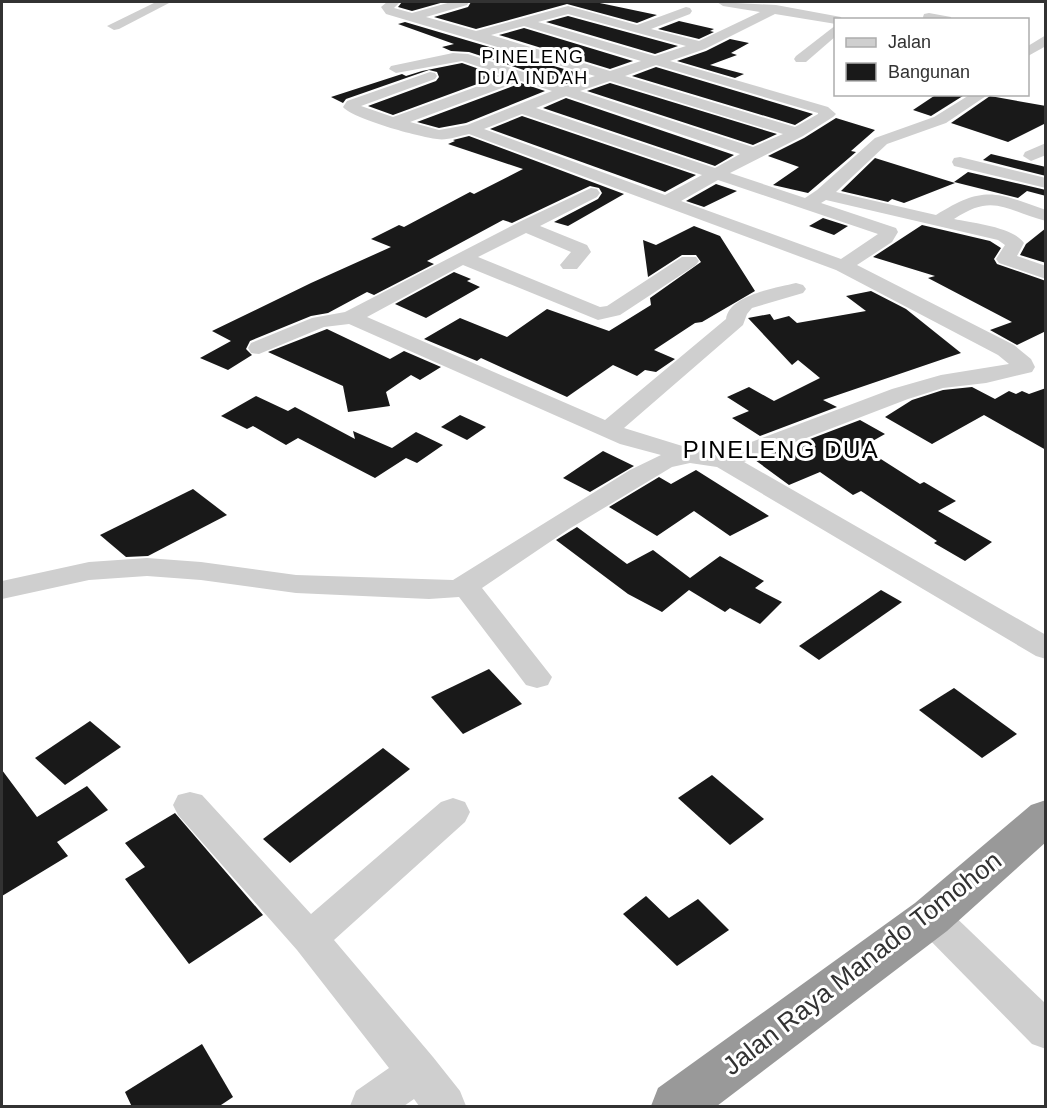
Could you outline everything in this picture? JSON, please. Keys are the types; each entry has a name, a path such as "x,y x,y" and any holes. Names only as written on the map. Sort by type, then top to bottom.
{"highway":[{"name":"Jalan Raya Manado Tomohon","path":"676,1107 931,917 1046,817"}],"street":[{"path":"114,26 165,2"},
{"path":"393,2 387,7 390,11 797,133"},
{"path":"412,16 463,2"},
{"path":"723,2 834,20"},
{"path":"800,2 805,15"},
{"path":"473,61 351,106 364,114 439,135 471,129 565,91 700,46 776,9"},
{"path":"476,35 568,10 700,46"},
{"path":"638,29 686,11"},
{"path":"929,16 938,18"},
{"path":"449,27 470,20"},
{"path":"524,22 823,110 828,114 797,133 754,153 668,201"},
{"path":"801,59 834,31"},
{"path":"1029,34 1046,38"},
{"path":"1029,51 1046,38"},
{"path":"1029,52 1046,56"},
{"path":"396,69 457,57 754,153"},
{"path":"395,122 520,76"},
{"path":"807,204 823,194 881,141 940,120 979,96"},
{"path":"520,108 807,204 889,234 843,266"},
{"path":"471,129 843,266 1006,350 1021,360 1024,367"},
{"path":"960,162 1046,183"},
{"path":"259,348 319,322 351,317 591,194"},
{"path":"823,194 940,220 1012,240 1015,245 1006,259 1046,273"},
{"path":"940,220 980,199 997,201 1046,216"},
{"path":"882,230 921,216"},
{"path":"525,226 580,249 570,265"},
{"path":"463,258 598,314 613,311 688,261"},
{"path":"608,430 736,321 737,313 745,304 796,289"},
{"path":"351,317 645,445 724,461 1046,649"},
{"path":"724,461 900,394 941,381 986,376 1046,359"},
{"path":"2,590 89,571 147,567 201,571 296,584 436,590 465,586 560,523 639,475 664,462 691,456"},
{"path":"465,586 537,677"},
{"path":"190,805 310,938 419,1071 445,1107"},
{"path":"310,938 453,812"},
{"path":"931,917 1046,1031"},
{"path":"371,1107 419,1071"}],"building":[{"path":"402,2 444,2 412,11 398,7"},
{"path":"471,2 595,2 657,15 637,23 567,4 476,29 434,17 468,7"},
{"path":"568,16 678,46 655,54 546,22"},
{"path":"679,21 714,29 710,31 714,32 699,39 658,29"},
{"path":"405,22 588,76 566,84 469,52 451,51 442,47 454,44 398,24"},
{"path":"524,28 633,61 610,69 499,35"},
{"path":"730,39 749,43 731,53 737,55 710,65 744,74 735,78 677,61 706,51"},
{"path":"462,63 499,76 393,115 368,106 436,81 439,77 437,72 429,70 346,99 343,103 331,97 402,74 406,76 422,71"},
{"path":"656,67 813,114 795,125 632,76"},
{"path":"521,83 545,91 466,123 439,128 417,122"},
{"path":"610,83 777,134 753,145 587,91"},
{"path":"934,96 963,96 931,116 913,110"},
{"path":"990,96 1046,106 1046,123 1008,142 951,123"},
{"path":"566,98 734,155 715,166 543,108"},
{"path":"522,116 696,175 665,192 490,129"},
{"path":"836,118 875,130 851,151 856,152 808,193 773,185 799,167 768,156 804,138"},
{"path":"469,136 624,194 568,226 554,222 598,199 602,193 599,188 590,186 512,223 503,220 427,261 434,264 374,295 367,292 328,313 311,316 250,341 246,349 252,355 228,370 200,358 231,341 212,331 391,247 371,239 399,225 404,227 470,192 474,194 523,169 448,144 455,141 453,140"},
{"path":"991,154 1046,167 1046,176 983,160"},
{"path":"875,158 955,183 904,203 892,199 888,202 841,191"},
{"path":"968,172 1046,190 1046,196 1027,191 1018,198 954,182"},
{"path":"716,184 737,191 704,207 686,201"},
{"path":"823,218 848,226 834,235 809,226"},
{"path":"922,225 990,241 1001,248 994,259 997,264 1046,281 1046,331 1017,345 990,330 1012,322 928,278 935,276 873,257"},
{"path":"694,226 720,236 755,291 702,322 695,323 654,350 675,359 656,372 645,370 637,376 613,365 567,397 481,358 477,361 424,339 460,318 507,337 547,309 609,331 651,305 650,298 701,262 696,255 682,255 648,277 643,240 656,245"},
{"path":"1046,228 1046,263 1020,255 1026,244"},
{"path":"454,272 471,279 467,281 480,287 426,318 395,304"},
{"path":"871,291 906,309 961,353 823,400 837,407 760,436 732,418 749,411 727,397 749,387 774,401 820,378 798,360 792,365 748,318 770,314 774,320 789,316 797,323 866,311 846,296"},
{"path":"327,329 390,359 404,351 441,367 420,380 411,375 386,392 390,406 348,412 343,386 268,352"},
{"path":"972,387 995,399 1009,391 1016,394 1022,391 1029,394 1046,388 1046,450 984,415 932,444 885,417 912,400 943,390"},
{"path":"256,396 288,411 295,407 355,439 353,431 392,448 416,432 443,445 417,463 406,458 375,478 298,438 286,445 253,426 247,429 221,416"},
{"path":"460,415 486,427 467,440 441,427"},
{"path":"860,420 885,434 862,447 920,484 924,482 956,501 938,511 992,542 965,561 934,543 937,541 861,491 853,495 820,472 789,485 755,460"},
{"path":"603,451 634,466 590,492 563,478"},
{"path":"696,470 769,516 730,536 694,511 657,536 609,507 659,477 671,484"},
{"path":"193,489 227,515 148,556 126,557 100,535"},
{"path":"577,527 627,564 653,550 690,578 720,556 764,581 755,588 782,602 760,624 730,608 725,612 689,590 662,612 628,594 556,540"},
{"path":"881,590 902,602 819,660 799,646"},
{"path":"489,669 522,704 463,734 431,697"},
{"path":"954,688 1017,734 982,758 919,710"},
{"path":"90,721 121,747 65,785 35,758"},
{"path":"383,748 410,769 290,863 263,839"},
{"path":"2,770 37,817 87,786 108,810 57,842 68,856 2,896"},
{"path":"712,775 764,819 730,845 678,798"},
{"path":"175,813 263,915 189,964 125,879 145,867 125,843"},
{"path":"646,896 669,918 698,899 729,930 677,966 623,914"},
{"path":"202,1044 233,1097 218,1107 132,1107 125,1092"}],"district":[{"name":"PINELENG DUA INDAH","path":"533,67"},
{"name":"PINELENG DUA","path":"781,449"}]}
